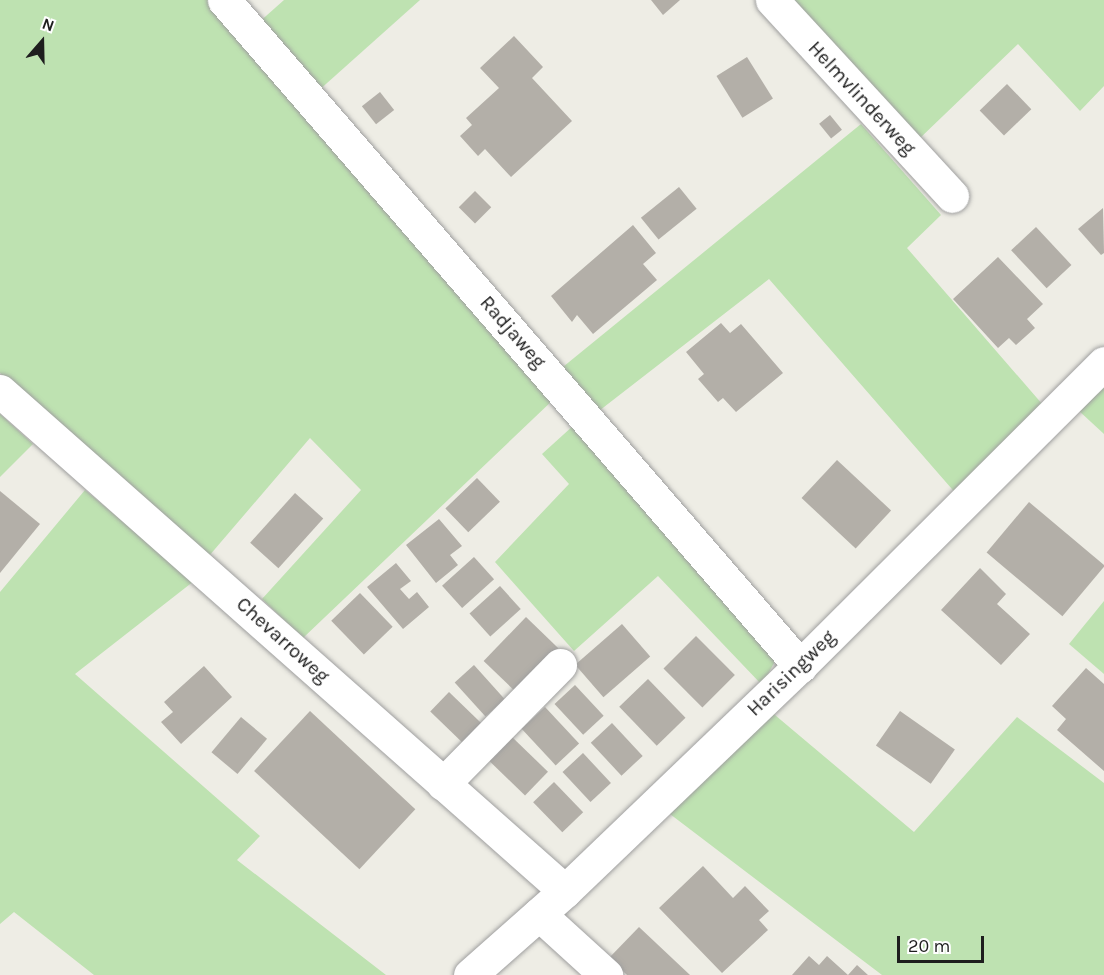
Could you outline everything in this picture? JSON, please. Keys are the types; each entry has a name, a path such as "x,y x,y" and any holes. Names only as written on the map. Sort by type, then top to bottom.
{"street":[{"name":"Radjaweg","path":"224,0 800,666"},
{"name":"Helmvlinderweg","path":"772,0 952,196"},
{"name":"Harisingweg","path":"470,975 565,891 800,666 1104,363"},
{"name":"Chevarroweg","path":"0,391 565,891"},
{"path":"443,783 561,665"},
{"path":"539,914 606,975"}],"green space":[{"path":"0,0 209,0 554,399 303,638 262,599 361,490 310,438 209,556 0,373"},
{"path":"284,0 420,0 317,92 257,24"},
{"path":"791,0 1104,0 1104,86 1080,111 1018,44 919,139"},
{"path":"861,124 941,215 907,248 1043,405 958,496 769,279 595,414 558,371"},
{"path":"1104,383 1104,434 1078,410"},
{"path":"0,414 33,444 0,477"},
{"path":"574,425 779,654 762,685 658,576 574,651 495,562 569,484 542,454"},
{"path":"85,490 194,581 75,674 260,836 237,860 386,975 94,975 14,912 0,924 0,592"},
{"path":"1104,601 1104,674 1069,644"},
{"path":"769,710 914,832 1017,717 1104,783 1104,975 882,975 666,811"}],"building":[{"path":"651,0 680,0 663,15"},
{"path":"514,36 543,67 532,78 572,121 511,177 485,149 478,156 460,136 472,125 466,118 499,88 480,68"},
{"path":"747,57 773,99 742,118 716,76"},
{"path":"1007,84 1031,109 1004,136 980,110"},
{"path":"380,92 394,110 376,124 362,106"},
{"path":"830,115 842,130 831,139 819,124"},
{"path":"679,187 697,209 659,240 641,218"},
{"path":"475,191 491,207 475,224 459,207"},
{"path":"1103,208 1104,253 1101,255 1078,229"},
{"path":"633,225 656,253 643,264 657,280 593,334 577,315 572,322 551,296"},
{"path":"1036,227 1071,265 1047,288 1011,250"},
{"path":"998,257 1043,304 1027,319 1035,328 1016,345 1009,338 998,348 953,299"},
{"path":"721,323 730,333 741,324 783,373 736,412 723,398 718,402 698,379 704,374 686,352"},
{"path":"837,460 891,510 856,548 802,498"},
{"path":"477,478 500,502 468,532 445,509"},
{"path":"0,491 40,524 0,573"},
{"path":"295,493 323,518 278,568 250,543"},
{"path":"1029,502 1104,565 1062,616 987,553"},
{"path":"439,519 462,546 450,555 458,565 436,583 406,545"},
{"path":"474,557 494,579 462,608 442,586"},
{"path":"396,563 411,581 400,589 409,599 417,592 429,607 403,629 367,587"},
{"path":"980,568 1006,594 997,604 1030,634 1001,665 941,610"},
{"path":"500,586 521,609 490,636 470,613"},
{"path":"360,593 393,627 364,655 331,621"},
{"path":"526,617 558,648 516,692 484,661"},
{"path":"622,624 650,656 603,697 575,665"},
{"path":"696,636 735,675 702,707 663,669"},
{"path":"474,665 505,699 485,717 455,682"},
{"path":"204,666 232,697 181,744 161,722 173,712 164,702"},
{"path":"1086,668 1104,684 1104,771 1057,730 1066,719 1052,706"},
{"path":"648,679 686,718 657,746 619,707"},
{"path":"575,685 604,716 583,735 555,704"},
{"path":"449,692 481,723 463,743 430,711"},
{"path":"545,707 579,744 556,765 522,729"},
{"path":"310,711 415,809 359,869 254,771"},
{"path":"900,711 955,749 931,784 876,745"},
{"path":"241,717 267,739 237,774 211,752"},
{"path":"612,723 643,756 621,776 591,743"},
{"path":"512,737 548,772 525,795 489,761"},
{"path":"583,753 611,783 590,802 563,772"},
{"path":"554,782 583,812 562,832 533,802"},
{"path":"703,866 733,898 745,886 769,911 759,920 768,930 722,973 659,908"},
{"path":"639,927 690,975 627,975 609,958"},
{"path":"809,956 819,965 827,956 848,975 792,975"},
{"path":"857,965 868,975 848,975"}]}
